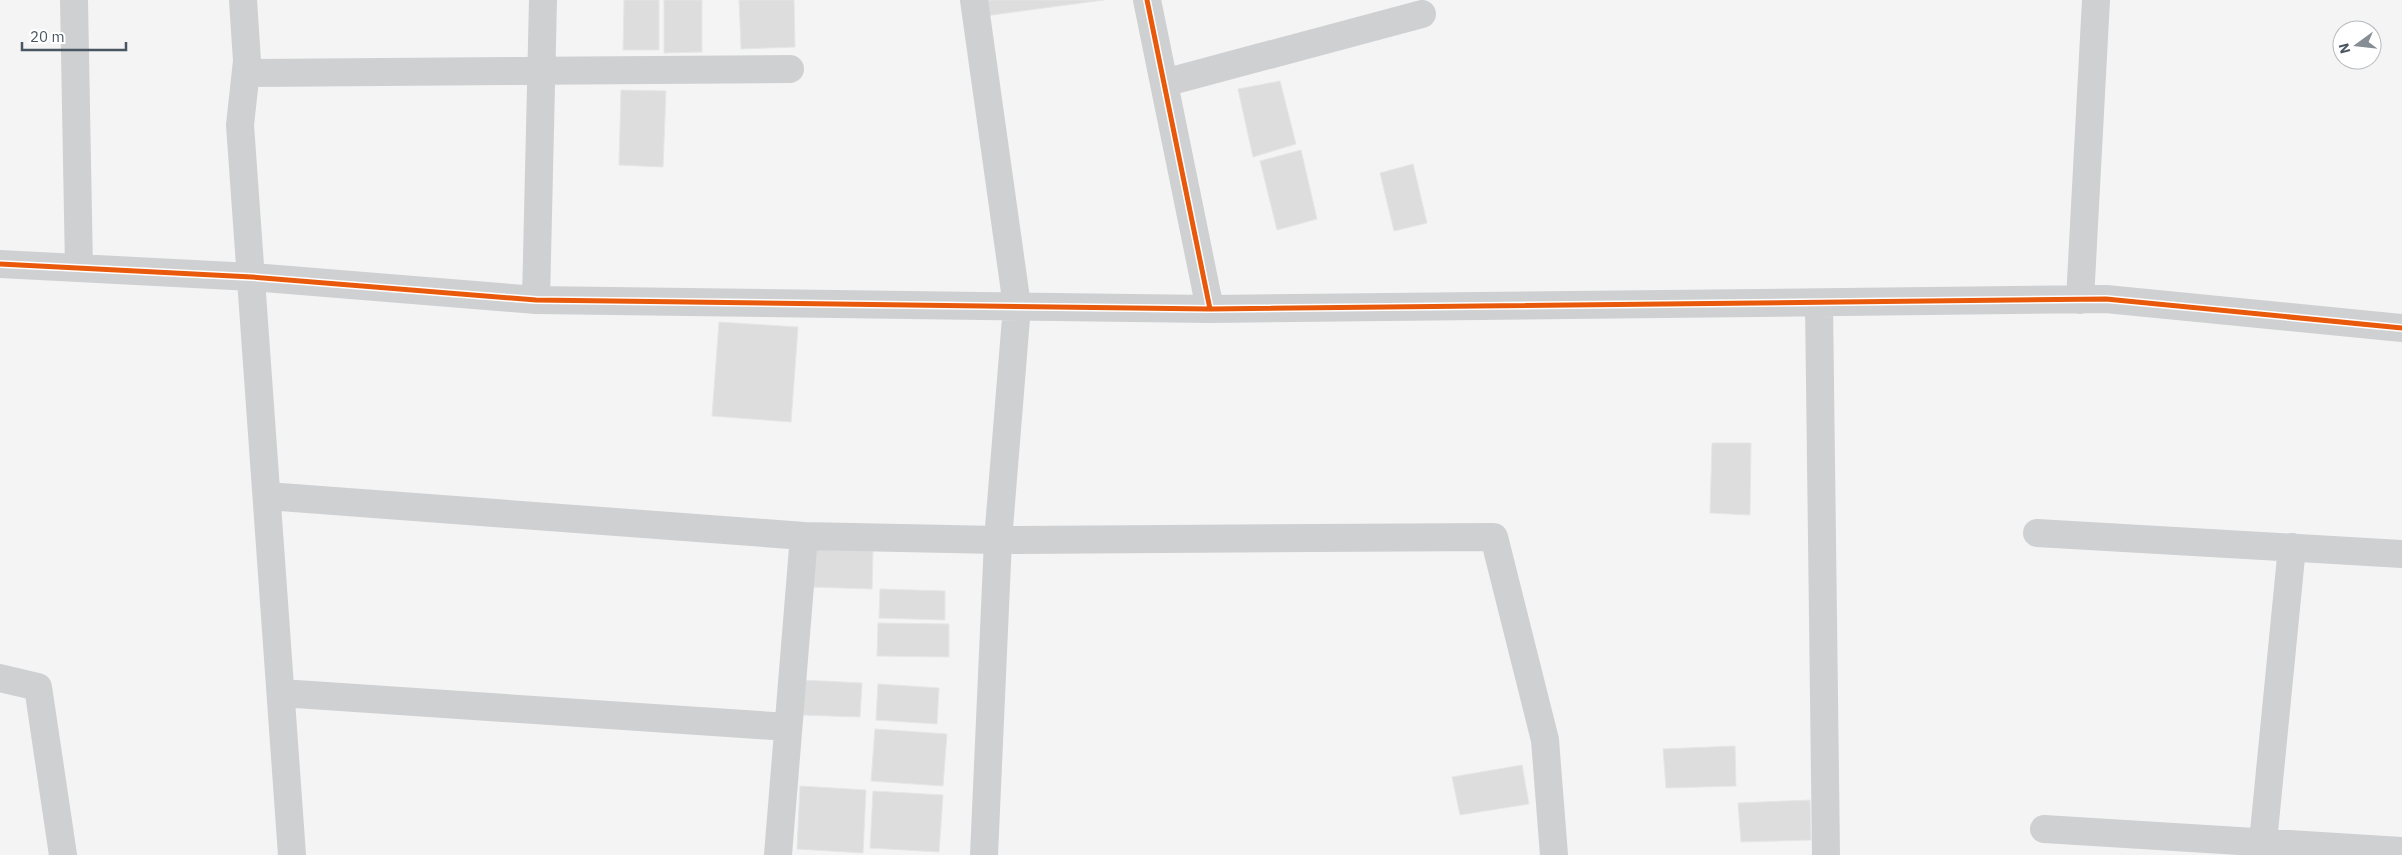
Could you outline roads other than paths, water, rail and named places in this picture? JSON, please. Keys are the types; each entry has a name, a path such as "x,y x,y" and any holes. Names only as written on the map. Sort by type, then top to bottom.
{"street":[{"path":"74,0 78,268"},
{"path":"243,0 246,73 240,125 292,855"},
{"path":"536,300 543,0"},
{"path":"974,0 1017,306 998,540 984,855"},
{"path":"1147,0 1210,309"},
{"path":"2080,300 2096,0"},
{"path":"1164,83 1422,14"},
{"path":"246,73 790,69"},
{"path":"0,264 252,277 536,300 1210,309 2106,300 2402,328"},
{"path":"1818,302 1826,855"},
{"path":"267,496 804,536 998,540 1494,537 1545,740 1554,855"},
{"path":"2037,533 2402,554"},
{"path":"778,855 804,536"},
{"path":"2263,842 2292,547"},
{"path":"0,678 38,687 63,855"},
{"path":"280,693 788,727"},
{"path":"2044,829 2402,851"}]}
